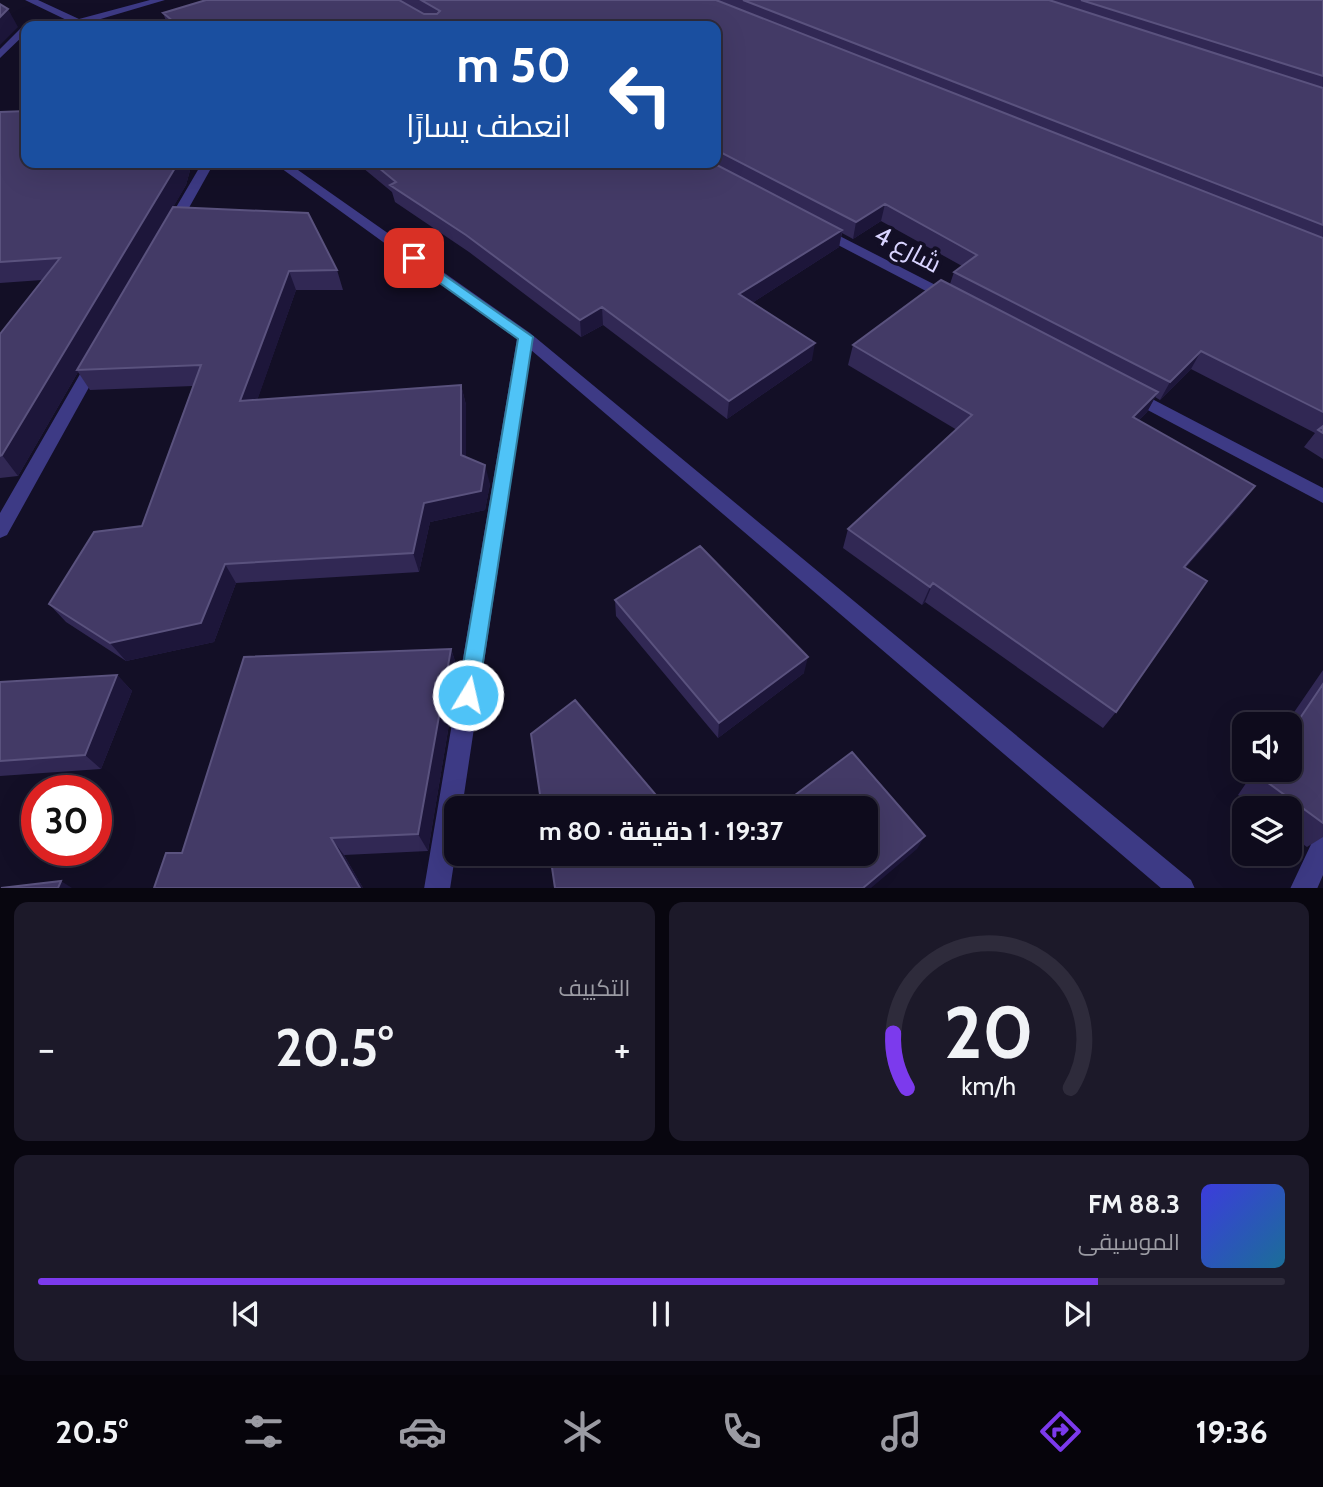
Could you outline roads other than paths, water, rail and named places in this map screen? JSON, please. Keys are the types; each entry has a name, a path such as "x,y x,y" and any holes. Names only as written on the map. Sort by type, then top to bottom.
{"street":[{"path":"30,0 76,21"},
{"path":"93,21 160,0"},
{"path":"32,21 45,7"},
{"path":"0,55 21,33"},
{"path":"161,246 205,168"},
{"path":"287,168 526,337 1182,888"},
{"name":"شارع 4","path":"804,222 965,306"},
{"path":"437,888 526,337"},
{"path":"0,530 101,352"},
{"path":"1113,385 1323,496"},
{"path":"1303,888 1323,847"}]}
